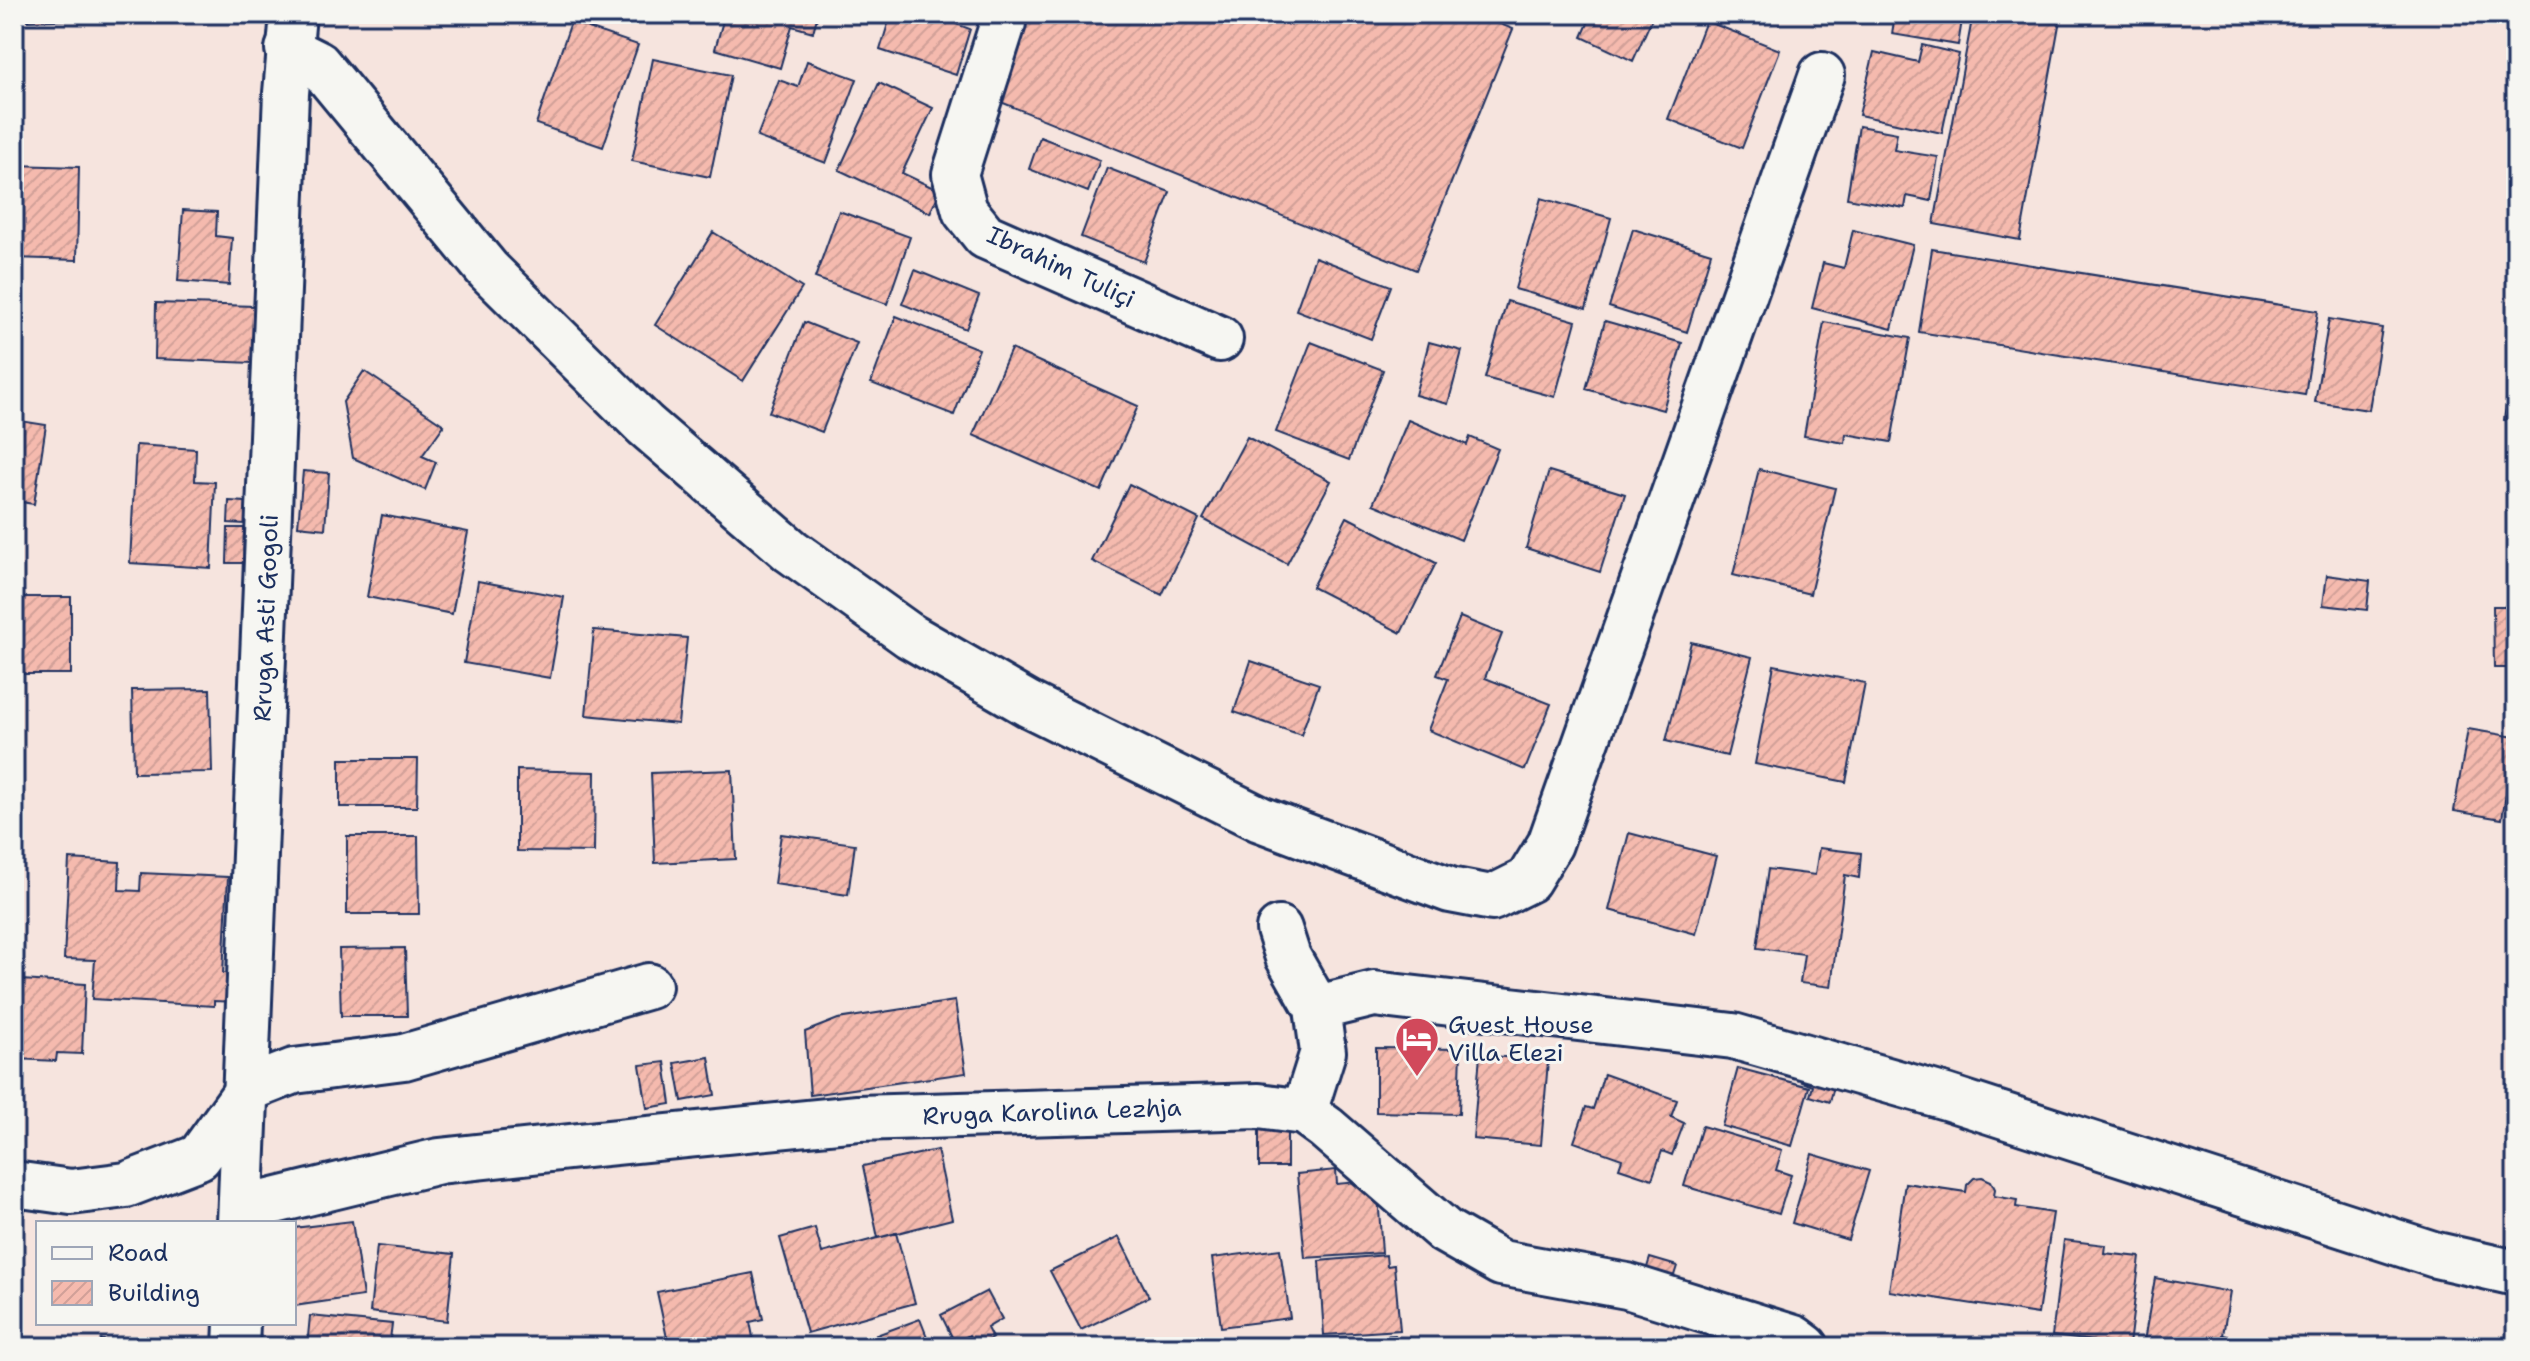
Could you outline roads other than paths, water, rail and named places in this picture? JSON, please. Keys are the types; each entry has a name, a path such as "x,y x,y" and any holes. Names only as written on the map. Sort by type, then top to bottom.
{"street":[{"name":"Ibrahim Tuliçi","path":"1003,14 1003,23 955,174 965,211 985,236 1220,339"},
{"path":"291,31 488,270 645,425 791,551 910,636 1028,704 1260,819 1450,890 1492,898 1528,880 1550,844 1822,75"},
{"name":"Rruga Asti Gogoli","path":"240,1216 248,1089 291,31"},
{"path":"1279,929 1288,957 1317,1008 1323,1052 1304,1112 1445,1231 1501,1263 1627,1286 1794,1338 1806,1347"},
{"path":"14,1184 71,1192 126,1185 199,1157 248,1089 294,1071 404,1057 649,986"},
{"path":"1317,1008 1374,994 1733,1036 1946,1097 2436,1255 2516,1273"},
{"name":"Rruga Karolina Lezhja","path":"240,1216 439,1161 858,1118 1259,1106 1304,1112"},
{"path":"236,1347 237,1325"}],"place":[{"name":"Guest House Villa Elezi","path":"1417,1078"}]}
